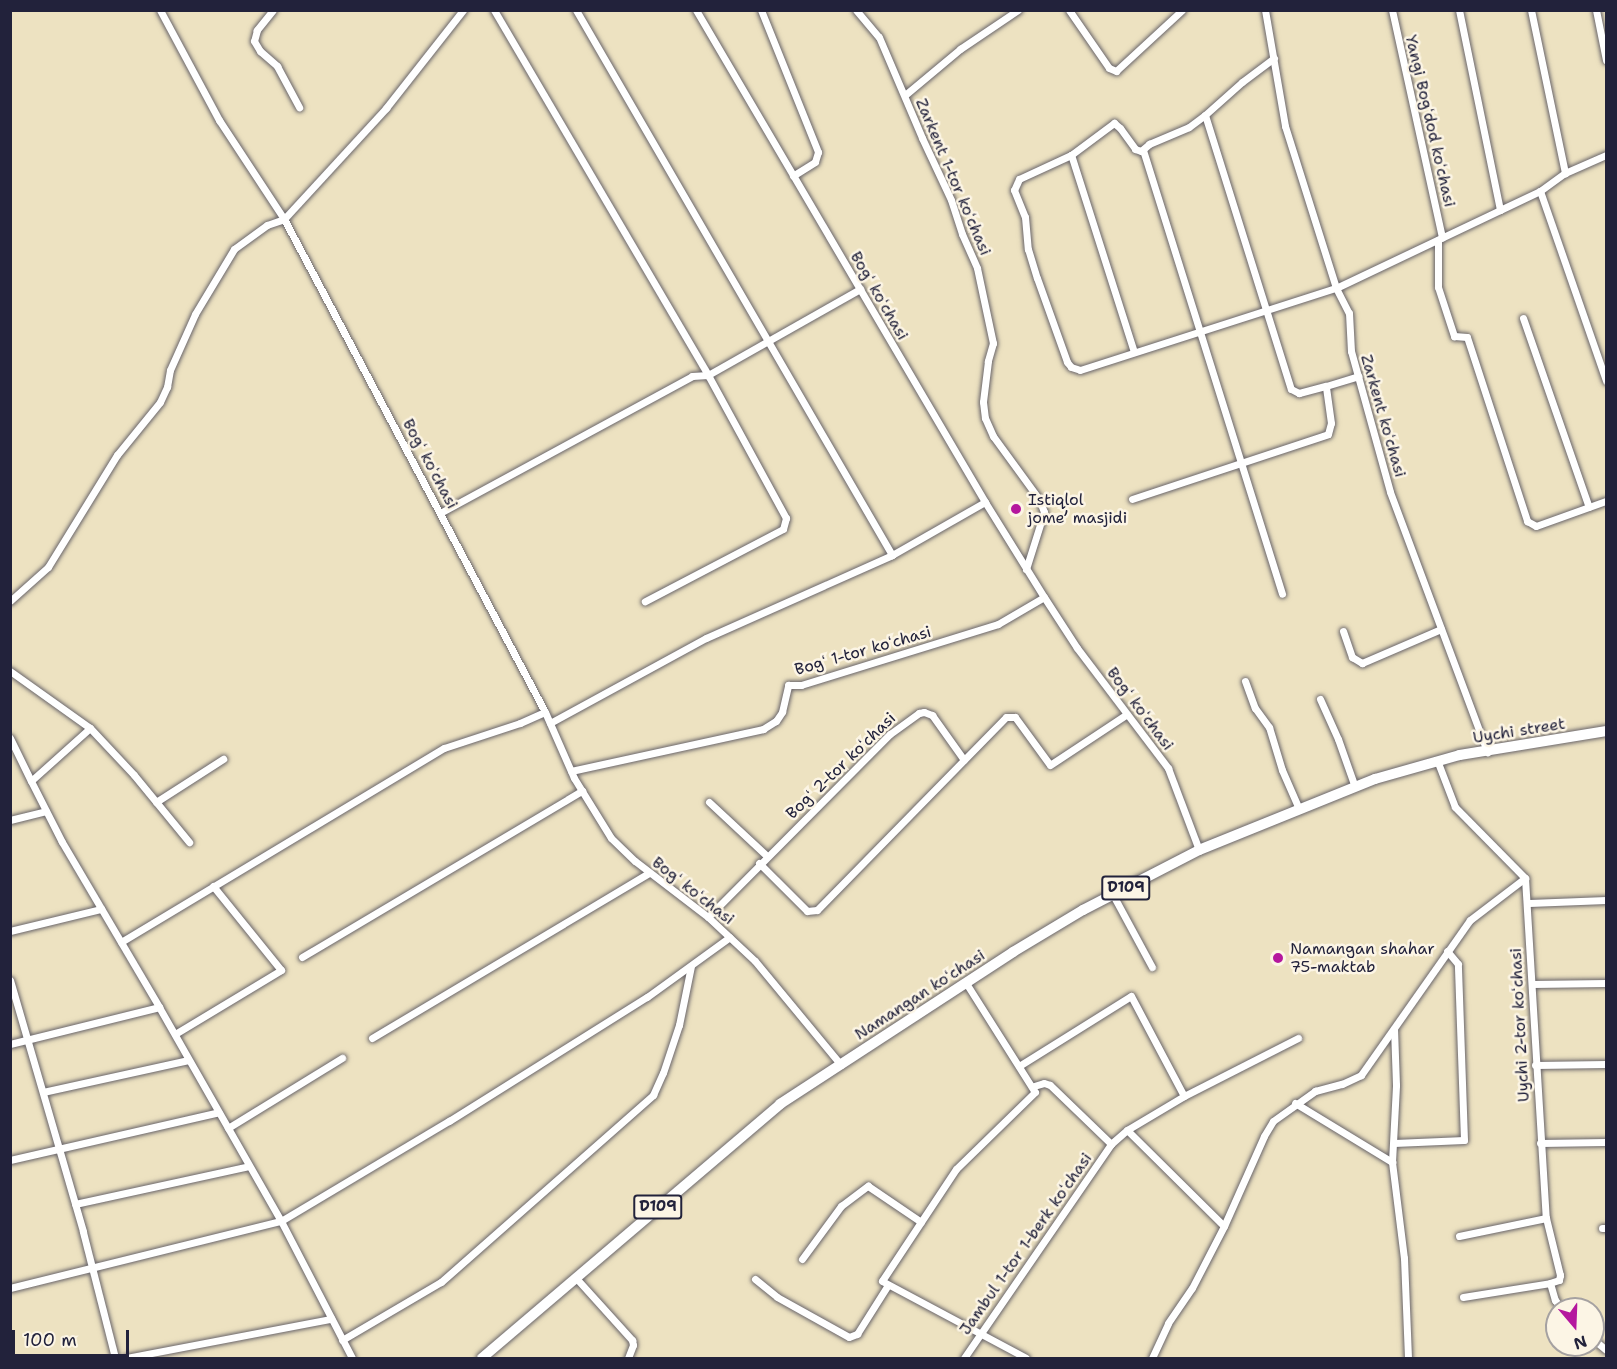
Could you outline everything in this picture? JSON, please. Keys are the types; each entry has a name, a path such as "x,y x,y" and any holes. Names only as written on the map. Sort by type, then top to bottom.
{"main road":[{"name":"Uychi street","path":"1437,760 1606,731"},
{"name":"Namangan koʻchasi","path":"482,1359 780,1104 966,983 1113,895 1199,850 1355,787 1437,760"}],"street":[{"name":"Bogʻ koʻchasi","path":"160,10 219,120 284,219 545,712 571,771 611,838 649,873 708,918 755,961 841,1065"},
{"path":"273,10 257,30 254,41 260,51 277,66 299,107"},
{"path":"10,602 48,567 117,455 160,402 168,387 170,370 176,354 229,256 254,234 284,219 386,108 463,10"},
{"path":"494,10 708,375 784,513 785,526 645,601"},
{"path":"576,10 892,555"},
{"name":"Bogʻ koʻchasi","path":"696,10 1026,569 1077,648 1168,768 1199,850"},
{"path":"761,10 818,152 815,162 794,176"},
{"name":"Zarkent 1-tor koʻchasi","path":"856,10 879,37 951,200 962,234 977,268 993,343 988,360 983,402 985,418 993,436 1042,506 1043,518 1026,569"},
{"path":"905,95 960,49 1018,10"},
{"path":"1069,10 1111,70 1116,71 1182,10"},
{"name":"Zarkent koʻchasi","path":"1265,10 1285,126 1336,288 1349,313 1351,351 1390,492 1487,752"},
{"name":"Yangi Bogʻdod koʻchasi","path":"1392,10 1440,239 1438,287 1454,336 1467,337 1527,521 1536,526 1588,507"},
{"path":"1459,10 1500,210"},
{"path":"1531,10 1565,172"},
{"path":"1596,10 1606,60"},
{"path":"1143,150 1149,144 1189,128 1242,82 1274,58"},
{"path":"1205,116 1291,388 1295,392 1303,393 1358,376"},
{"path":"1143,150 1135,149 1114,123 1071,155 1019,179 1014,186 1025,217 1028,249 1066,362 1071,367 1080,370 1336,288 1540,191 1565,172 1606,155"},
{"path":"1143,150 1282,594"},
{"path":"1071,155 1134,352"},
{"path":"1540,191 1606,381"},
{"path":"440,513 692,376 708,375 860,289"},
{"path":"1523,318 1588,507 1606,501"},
{"path":"1132,499 1328,434 1331,423 1326,386"},
{"path":"550,723 706,638 892,555 985,502"},
{"name":"Bogʻ 1-tor koʻchasi","path":"571,771 763,729 776,721 782,712 788,684 801,685 998,624 1044,597"},
{"path":"1343,631 1354,660 1362,663 1441,629"},
{"path":"10,671 90,728 189,842"},
{"path":"1245,681 1255,708 1269,727 1282,770 1299,809"},
{"path":"1320,699 1338,739 1355,787"},
{"path":"121,942 444,748 520,723 545,712"},
{"name":"Bogʻ 2-tor koʻchasi","path":"708,918 890,734 919,713 928,712 932,715 964,760"},
{"path":"759,864 807,910 818,910 1009,716 1015,717 1050,765 1127,714"},
{"path":"31,781 90,728"},
{"path":"10,738 46,811 280,1221 352,1359"},
{"path":"156,802 223,759"},
{"path":"1152,1359 1168,1323 1192,1288 1224,1226 1264,1136 1273,1121 1295,1103 1316,1091 1351,1081 1361,1075 1470,920 1525,878 1455,807 1437,760"},
{"path":"302,957 582,790"},
{"path":"710,802 767,856"},
{"path":"10,820 46,811"},
{"path":"372,1038 649,873"},
{"name":"Uychi 2-tor koʻchasi","path":"1525,878 1529,903 1535,1065 1546,1218 1560,1275 1559,1280 1550,1283"},
{"path":"175,1034 281,970 213,886"},
{"path":"1113,895 1152,967"},
{"path":"1529,903 1606,900"},
{"path":"10,931 101,909"},
{"path":"10,1288 280,1221 459,1115 647,997 730,937"},
{"path":"1394,1143 1460,1142 1464,1137 1458,964 1447,951"},
{"path":"342,1340 441,1282 653,1095 679,1025 691,966"},
{"path":"10,980 75,1204 115,1359"},
{"path":"966,983 1034,1086 1035,1092 956,1169 882,1280 1026,1359"},
{"path":"1532,984 1606,983"},
{"path":"1019,1066 1131,996 1184,1096"},
{"path":"10,1044 159,1007"},
{"path":"1394,1029 1396,1085 1392,1162 1404,1258 1408,1359"},
{"path":"1224,1226 1127,1130 1184,1096 1298,1038"},
{"path":"228,1128 342,1058"},
{"path":"43,1092 189,1060"},
{"path":"1535,1065 1606,1064"},
{"path":"1034,1086 1044,1083 1050,1085 1111,1144"},
{"path":"1295,1103 1392,1162"},
{"path":"10,1160 58,1147 219,1112"},
{"name":"Jambul 1-tor 1-berk koʻchasi","path":"964,1359 1111,1144 1127,1130"},
{"path":"1540,1143 1606,1142"},
{"path":"75,1204 249,1166"},
{"path":"802,1259 841,1206 868,1186 921,1222"},
{"path":"1459,1236 1546,1218"},
{"path":"576,1278 632,1340 633,1345 628,1359"},
{"path":"755,1279 777,1297 849,1337 857,1334 888,1285"},
{"path":"1463,1296 1550,1283 1554,1297"},
{"path":"126,1359 331,1319"}],"place":[{"name":"Istiqlol jome’ masjidi","path":"1016,509"},
{"name":"Namangan shahar 75-maktab","path":"1278,958"}]}
